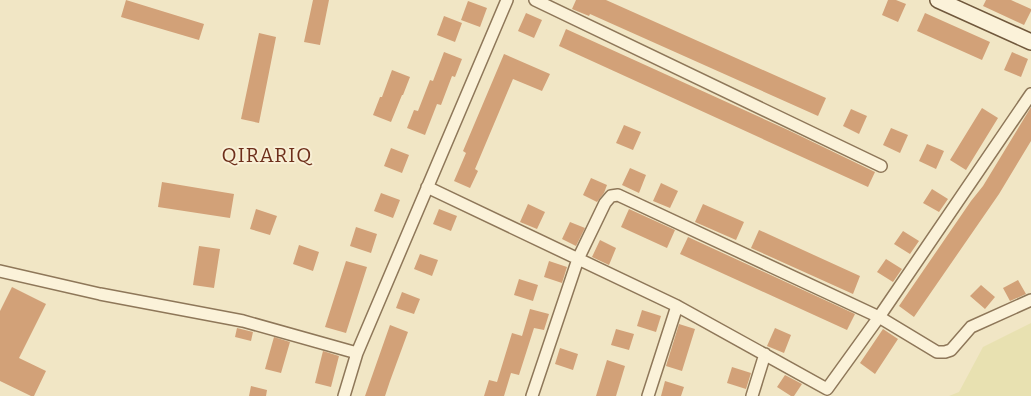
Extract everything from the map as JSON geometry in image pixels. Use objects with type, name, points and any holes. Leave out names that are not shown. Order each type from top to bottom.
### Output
[{"type":"street","points":[[344,396],[357,353],[507,0]]},
{"type":"street","points":[[536,0],[881,166]]},
{"type":"street","points":[[938,0],[1031,42]]},
{"type":"street","points":[[427,187],[677,306],[827,389],[879,317],[1031,94]]},
{"type":"street","points":[[532,396],[578,259],[605,203],[611,196],[618,195],[879,317],[938,352],[951,350],[971,327],[1031,300]]},
{"type":"street","points":[[0,271],[100,294],[243,321],[357,353]]},
{"type":"street","points":[[648,396],[677,306]]},
{"type":"street","points":[[752,396],[765,354]]},
{"type":"shaded area","points":[[1031,323],[1031,396],[949,396],[959,392],[983,347]]},
{"type":"building","points":[[126,0],[204,24],[199,40],[121,17]]},
{"type":"building","points":[[313,0],[329,0],[320,45],[304,42]]},
{"type":"building","points":[[576,0],[606,0],[826,98],[818,116],[590,14],[589,16],[572,9]]},
{"type":"building","points":[[888,0],[896,0],[906,4],[898,22],[882,15]]},
{"type":"building","points":[[986,0],[1011,0],[1031,9],[1031,11],[1024,25],[983,6]]},
{"type":"building","points":[[468,1],[487,8],[480,27],[461,20]]},
{"type":"building","points":[[526,13],[542,20],[534,38],[518,31]]},
{"type":"building","points":[[925,13],[990,42],[982,60],[917,31]]},
{"type":"building","points":[[444,16],[462,23],[455,42],[437,35]]},
{"type":"building","points":[[566,29],[788,130],[875,172],[868,187],[559,46]]},
{"type":"building","points":[[259,33],[276,37],[259,123],[241,119]]},
{"type":"building","points":[[444,52],[462,59],[455,77],[452,76],[441,105],[437,104],[425,135],[407,128],[414,110],[418,111],[430,80],[433,81]]},
{"type":"building","points":[[1012,52],[1028,59],[1021,77],[1004,70]]},
{"type":"building","points":[[504,54],[550,74],[542,91],[513,79],[475,169],[478,171],[470,188],[454,181],[466,153],[463,151]]},
{"type":"building","points":[[392,70],[410,77],[391,122],[373,115]]},
{"type":"building","points":[[1031,107],[1031,141],[999,194],[914,317],[899,306],[983,186]]},
{"type":"building","points":[[982,108],[998,118],[966,170],[950,160]]},
{"type":"building","points":[[851,109],[867,116],[859,134],[843,126]]},
{"type":"building","points":[[624,125],[641,132],[633,150],[616,143]]},
{"type":"building","points":[[891,128],[908,135],[900,153],[883,145]]},
{"type":"building","points":[[927,144],[944,151],[936,169],[919,161]]},
{"type":"building","points":[[391,148],[409,155],[402,173],[384,166]]},
{"type":"building","points":[[630,168],[646,175],[639,193],[622,185]]},
{"type":"building","points":[[591,178],[607,185],[597,202],[583,195]]},
{"type":"building","points":[[162,182],[234,194],[230,218],[158,207]]},
{"type":"building","points":[[661,183],[678,191],[670,208],[653,201]]},
{"type":"building","points":[[932,189],[948,199],[939,212],[923,203]]},
{"type":"building","points":[[381,193],[400,200],[393,218],[374,211]]},
{"type":"building","points":[[528,204],[545,212],[537,229],[520,222]]},
{"type":"building","points":[[703,204],[744,222],[736,240],[695,222]]},
{"type":"building","points":[[256,209],[277,216],[270,235],[250,229]]},
{"type":"building","points":[[439,209],[457,216],[451,231],[433,224]]},
{"type":"building","points":[[629,209],[675,230],[667,248],[621,227]]},
{"type":"building","points":[[570,222],[585,228],[576,246],[562,239]]},
{"type":"building","points":[[356,227],[377,234],[371,253],[350,246]]},
{"type":"building","points":[[759,230],[860,276],[853,294],[751,248]]},
{"type":"building","points":[[903,231],[919,241],[910,254],[894,244]]},
{"type":"building","points":[[688,237],[855,314],[847,330],[680,254]]},
{"type":"building","points":[[600,240],[616,248],[609,265],[592,257]]},
{"type":"building","points":[[299,245],[319,252],[313,271],[293,264]]},
{"type":"building","points":[[199,246],[220,249],[214,288],[193,285]]},
{"type":"building","points":[[420,254],[438,260],[432,276],[414,269]]},
{"type":"building","points":[[886,259],[902,269],[893,282],[877,272]]},
{"type":"building","points":[[346,261],[367,267],[346,333],[325,327]]},
{"type":"building","points":[[549,261],[567,267],[562,283],[544,277]]},
{"type":"building","points":[[519,279],[538,285],[533,301],[514,295]]},
{"type":"building","points":[[1018,280],[1026,294],[1010,301],[1003,288]]},
{"type":"building","points":[[981,285],[995,297],[985,309],[970,296]]},
{"type":"building","points":[[12,287],[46,304],[19,358],[46,371],[34,396],[0,381],[0,311]]},
{"type":"building","points":[[402,292],[420,299],[414,314],[396,308]]},
{"type":"building","points":[[530,309],[549,314],[544,330],[534,328],[519,375],[511,373],[504,396],[484,396],[489,380],[497,382],[512,333],[522,336]]},
{"type":"building","points":[[642,310],[661,316],[656,332],[637,326]]},
{"type":"building","points":[[679,324],[695,329],[682,371],[666,366]]},
{"type":"building","points":[[390,325],[408,332],[385,396],[365,396]]},
{"type":"building","points":[[237,328],[253,332],[251,341],[235,337]]},
{"type":"building","points":[[775,328],[791,335],[784,353],[767,346]]},
{"type":"building","points":[[616,329],[634,334],[629,350],[611,345]]},
{"type":"building","points":[[883,329],[898,339],[875,374],[860,363]]},
{"type":"building","points":[[274,337],[290,342],[281,373],[265,369]]},
{"type":"building","points":[[560,348],[578,354],[573,370],[555,364]]},
{"type":"building","points":[[323,351],[339,356],[331,387],[315,383]]},
{"type":"building","points":[[607,360],[625,366],[616,396],[596,396]]},
{"type":"building","points":[[732,367],[751,373],[746,389],[727,383]]},
{"type":"building","points":[[785,375],[802,384],[794,396],[777,387]]},
{"type":"building","points":[[665,381],[684,387],[681,396],[661,396]]},
{"type":"building","points":[[251,386],[267,390],[266,396],[249,396]]},
{"type":"district","name":"QIRARIQ","points":[[267,155]]}]
